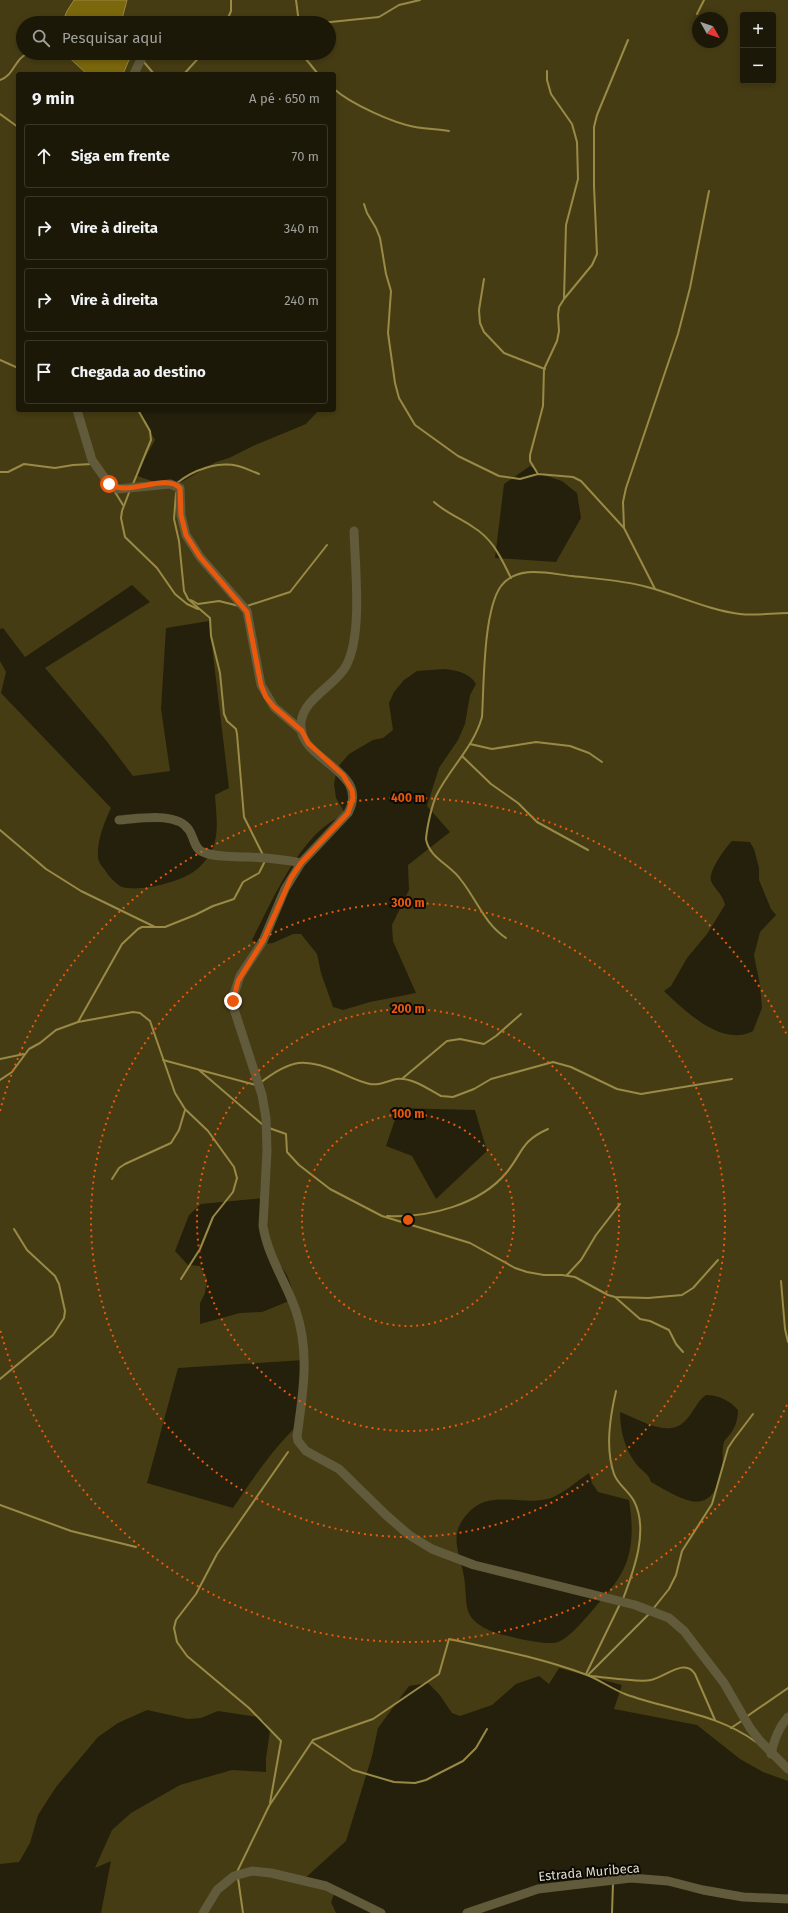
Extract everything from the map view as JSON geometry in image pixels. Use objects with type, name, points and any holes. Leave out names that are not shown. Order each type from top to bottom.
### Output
[{"type":"street","points":[[135,72],[141,60]]},
{"type":"street","points":[[78,412],[92,460],[109,484],[118,489],[170,484],[180,488],[181,515],[186,535],[200,557],[247,612],[261,685],[274,707],[302,731],[308,743],[349,783],[353,798],[348,813],[301,863],[286,889],[263,941],[240,976],[233,1001],[236,1017],[262,1095],[266,1118],[267,1151],[263,1226],[270,1254],[296,1310],[304,1339],[305,1352],[303,1390],[298,1441],[306,1450],[340,1469],[386,1515],[409,1535],[432,1549],[474,1565],[635,1605],[669,1618],[684,1631],[724,1683],[750,1728],[772,1754],[788,1769]]},
{"type":"street","points":[[302,731],[303,716],[308,707],[342,672],[349,659],[353,643],[356,605],[354,531]]},
{"type":"street","points":[[119,820],[176,819],[189,830],[197,848],[202,852],[215,855],[270,858],[301,863]]},
{"type":"street","points":[[772,1754],[774,1741],[779,1729],[788,1717]]},
{"type":"street","points":[[204,1913],[217,1890],[234,1876],[252,1871],[271,1873],[326,1886],[381,1913]]},
{"type":"street","name":"Estrada Muribeca","points":[[467,1913],[538,1888],[631,1878],[668,1881],[703,1890],[743,1896],[788,1899]]},
{"type":"shaded area","points":[[0,0],[74,0],[65,16],[16,16],[16,60],[72,60],[85,72],[16,72],[16,412],[138,412],[155,440],[135,475],[171,488],[216,462],[229,458],[253,446],[306,424],[317,412],[336,412],[336,72],[124,72],[129,60],[336,60],[336,16],[123,16],[127,0],[788,0],[788,1781],[763,1772],[740,1759],[697,1725],[614,1709],[622,1685],[559,1668],[549,1684],[539,1676],[516,1684],[492,1705],[460,1716],[452,1713],[439,1694],[428,1683],[409,1686],[378,1728],[372,1756],[346,1841],[303,1880],[335,1892],[331,1902],[336,1913],[101,1913],[111,1861],[95,1868],[112,1830],[131,1813],[180,1785],[232,1770],[266,1772],[266,1758],[270,1731],[265,1722],[258,1717],[218,1711],[201,1718],[188,1719],[147,1710],[118,1723],[98,1737],[56,1787],[38,1815],[30,1843],[19,1862],[0,1864],[0,661],[6,672],[1,693],[111,808],[100,838],[98,859],[108,875],[120,886],[138,888],[157,886],[175,881],[193,872],[199,867],[209,855],[216,838],[217,824],[215,795],[229,788],[209,621],[166,628],[161,709],[170,771],[133,776],[105,739],[45,668],[150,602],[132,585],[25,657],[3,628],[0,629]],"holes":[[[530,466],[543,475],[562,481],[577,493],[581,518],[556,562],[495,558],[504,484]],[[444,669],[453,670],[470,677],[476,684],[470,695],[465,724],[458,740],[439,768],[427,806],[450,832],[408,865],[409,890],[392,925],[393,941],[416,993],[370,1002],[343,1010],[333,1007],[321,973],[317,954],[301,934],[293,934],[273,943],[257,945],[252,940],[279,887],[303,850],[316,834],[330,822],[346,815],[336,798],[334,784],[337,768],[349,754],[373,740],[383,738],[393,730],[389,703],[394,692],[404,680],[417,671]],[[732,841],[750,842],[754,849],[759,868],[759,880],[771,909],[776,915],[760,932],[754,955],[760,985],[762,1008],[753,1031],[741,1035],[729,1035],[716,1031],[704,1024],[682,1008],[664,991],[671,986],[687,958],[707,934],[725,905],[723,898],[711,881],[712,871]],[[399,1108],[475,1110],[487,1151],[436,1199],[412,1156],[386,1146]],[[265,1198],[270,1250],[287,1275],[292,1289],[289,1301],[262,1312],[240,1313],[200,1324],[200,1303],[205,1293],[207,1279],[200,1266],[188,1265],[175,1251],[189,1215],[201,1204]],[[303,1360],[296,1427],[270,1456],[233,1508],[147,1483],[178,1368]],[[706,1395],[724,1399],[731,1404],[738,1410],[737,1419],[734,1428],[724,1442],[722,1470],[717,1486],[711,1496],[703,1501],[694,1502],[684,1499],[651,1482],[647,1475],[637,1465],[626,1447],[622,1433],[620,1412],[653,1426],[670,1428],[684,1422]],[[589,1473],[592,1483],[598,1492],[629,1500],[632,1528],[630,1547],[625,1565],[615,1584],[576,1628],[563,1640],[558,1642],[547,1643],[516,1638],[494,1632],[478,1624],[470,1616],[468,1611],[464,1576],[456,1541],[458,1528],[468,1513],[486,1501],[530,1501],[551,1498],[566,1490]]]},
{"type":"shaded area","points":[[74,0],[127,0],[123,16],[65,16]]},
{"type":"shaded area","points":[[72,60],[129,60],[124,72],[85,72]]},
{"type":"waterway","points":[[229,16],[231,11],[231,0]]},
{"type":"waterway","points":[[296,0],[298,16]]},
{"type":"waterway","points":[[336,21],[379,17],[399,5],[420,0]]},
{"type":"waterway","points":[[698,12],[704,0]]},
{"type":"waterway","points":[[538,474],[530,461],[530,455],[543,406],[544,369],[557,341],[559,331],[559,307],[592,265],[597,254],[594,186],[594,127],[597,115],[628,40]]},
{"type":"waterway","points":[[0,80],[8,75],[19,60]]},
{"type":"waterway","points":[[186,72],[197,60]]},
{"type":"waterway","points":[[307,60],[316,72]]},
{"type":"waterway","points":[[143,61],[152,72]]},
{"type":"waterway","points":[[547,71],[547,80],[551,94],[572,124],[577,142],[578,179],[566,225],[564,298]]},
{"type":"waterway","points":[[336,91],[361,107],[406,125],[449,131]]},
{"type":"waterway","points":[[0,114],[16,126]]},
{"type":"waterway","points":[[624,527],[623,502],[626,488],[678,334],[690,288],[709,191]]},
{"type":"waterway","points":[[364,204],[380,238],[386,274],[391,291],[388,333],[395,383],[399,398],[415,425],[458,456],[499,476],[520,479],[538,474],[573,477],[581,481],[624,528],[655,589]]},
{"type":"waterway","points":[[484,279],[479,310],[480,323],[484,332],[504,353],[545,369]]},
{"type":"waterway","points":[[0,360],[16,367]]},
{"type":"waterway","points":[[133,484],[151,440],[150,431],[139,412]]},
{"type":"waterway","points":[[0,472],[8,472],[24,464],[55,468],[92,464]]},
{"type":"waterway","points":[[177,483],[190,474],[206,468],[222,465],[238,466],[259,474]]},
{"type":"waterway","points":[[130,490],[121,518],[125,537],[157,568],[175,594],[187,604],[198,609]]},
{"type":"waterway","points":[[115,492],[123,505]]},
{"type":"waterway","points":[[176,493],[174,519],[179,541],[184,591],[188,599],[210,618],[211,636],[220,673],[224,714],[227,721],[236,729],[237,734],[244,817],[263,855]]},
{"type":"waterway","points":[[434,502],[486,537],[504,563],[511,578]]},
{"type":"waterway","points":[[247,606],[290,592],[327,545]]},
{"type":"waterway","points":[[506,938],[498,932],[486,918],[457,875],[431,851],[426,839],[427,828],[437,794],[474,737],[482,717],[484,669],[488,630],[495,598],[501,586],[508,579],[516,575],[544,572],[638,585],[659,590],[705,606],[728,612],[752,615],[788,613]]},
{"type":"waterway","points":[[191,600],[198,604],[219,601],[239,606]]},
{"type":"waterway","points":[[470,744],[492,749],[536,742],[570,746],[589,753],[602,762]]},
{"type":"waterway","points":[[462,756],[491,784],[518,803],[537,822],[588,850]]},
{"type":"waterway","points":[[0,830],[46,869],[81,891],[155,927]]},
{"type":"waterway","points":[[78,1022],[122,944],[138,929],[142,927],[165,927],[213,906],[234,899],[243,882],[259,873],[265,861]]},
{"type":"waterway","points":[[0,1080],[12,1072],[29,1049],[40,1043],[56,1030],[78,1022],[133,1012],[140,1013],[150,1021],[175,1093],[185,1109],[208,1131],[234,1167],[237,1178],[233,1192],[213,1217],[200,1249],[181,1279]]},
{"type":"waterway","points":[[403,1078],[447,1041],[460,1039],[484,1044],[496,1036],[521,1014]]},
{"type":"waterway","points":[[0,1059],[24,1054]]},
{"type":"waterway","points":[[163,1060],[256,1085]]},
{"type":"waterway","points":[[260,1083],[281,1069],[299,1063],[318,1064],[370,1084],[380,1084],[396,1079],[408,1080],[420,1084],[441,1096],[453,1097],[474,1089],[491,1079],[553,1062],[571,1067],[617,1089],[641,1094],[732,1079]]},
{"type":"waterway","points":[[199,1070],[263,1125]]},
{"type":"waterway","points":[[112,1179],[119,1168],[125,1164],[171,1143],[179,1130],[185,1110]]},
{"type":"waterway","points":[[269,1128],[286,1134],[287,1152],[299,1165],[330,1189],[382,1216],[470,1243],[515,1268],[527,1272],[544,1275],[575,1277],[608,1295],[615,1297],[648,1298],[682,1295],[693,1288],[718,1260]]},
{"type":"waterway","points":[[387,1216],[419,1215],[436,1212],[468,1201],[483,1193],[507,1172],[523,1148],[532,1138],[548,1129]]},
{"type":"waterway","points":[[567,1275],[581,1260],[596,1235],[620,1204]]},
{"type":"waterway","points":[[0,1379],[53,1335],[64,1318],[65,1311],[59,1284],[55,1276],[27,1250],[14,1229]]},
{"type":"waterway","points":[[781,1281],[785,1329],[788,1342]]},
{"type":"waterway","points":[[616,1298],[640,1319],[650,1321],[669,1330],[676,1344],[683,1352]]},
{"type":"waterway","points":[[616,1391],[609,1432],[611,1464],[616,1478],[634,1501],[640,1524],[638,1550],[623,1599]]},
{"type":"waterway","points":[[653,1609],[669,1589],[676,1575],[682,1551],[712,1504],[728,1448],[753,1414]]},
{"type":"waterway","points":[[270,1803],[281,1741],[249,1708],[187,1656],[177,1642],[174,1628],[176,1620],[196,1594],[217,1554],[288,1452]]},
{"type":"waterway","points":[[0,1505],[71,1531],[136,1547]]},
{"type":"waterway","points":[[586,1674],[620,1604]]},
{"type":"waterway","points":[[588,1675],[649,1614]]},
{"type":"waterway","points":[[237,1872],[269,1806],[313,1740],[373,1719],[439,1674],[449,1639],[518,1654],[570,1669],[592,1677],[625,1694],[709,1718],[741,1732],[756,1742]]},
{"type":"waterway","points":[[590,1676],[646,1681],[686,1667],[691,1669],[695,1674],[715,1720]]},
{"type":"waterway","points":[[746,1717],[788,1688]]},
{"type":"waterway","points":[[731,1728],[743,1720]]},
{"type":"waterway","points":[[312,1742],[353,1770],[394,1782],[415,1783],[426,1780],[463,1761],[476,1748],[487,1729]]},
{"type":"waterway","points":[[238,1878],[243,1913]]},
{"type":"waterway","points":[[612,1913],[613,1883]]},
{"type":"route","points":[[109,484],[118,489],[170,484],[175,484],[180,488],[182,491],[182,525],[191,546],[242,604],[247,612],[250,620],[254,654],[261,685],[266,697],[274,707],[302,731],[304,738],[313,749],[343,775],[352,790],[352,807],[348,813],[301,863],[291,878],[263,941],[240,976],[233,1001]]}]
